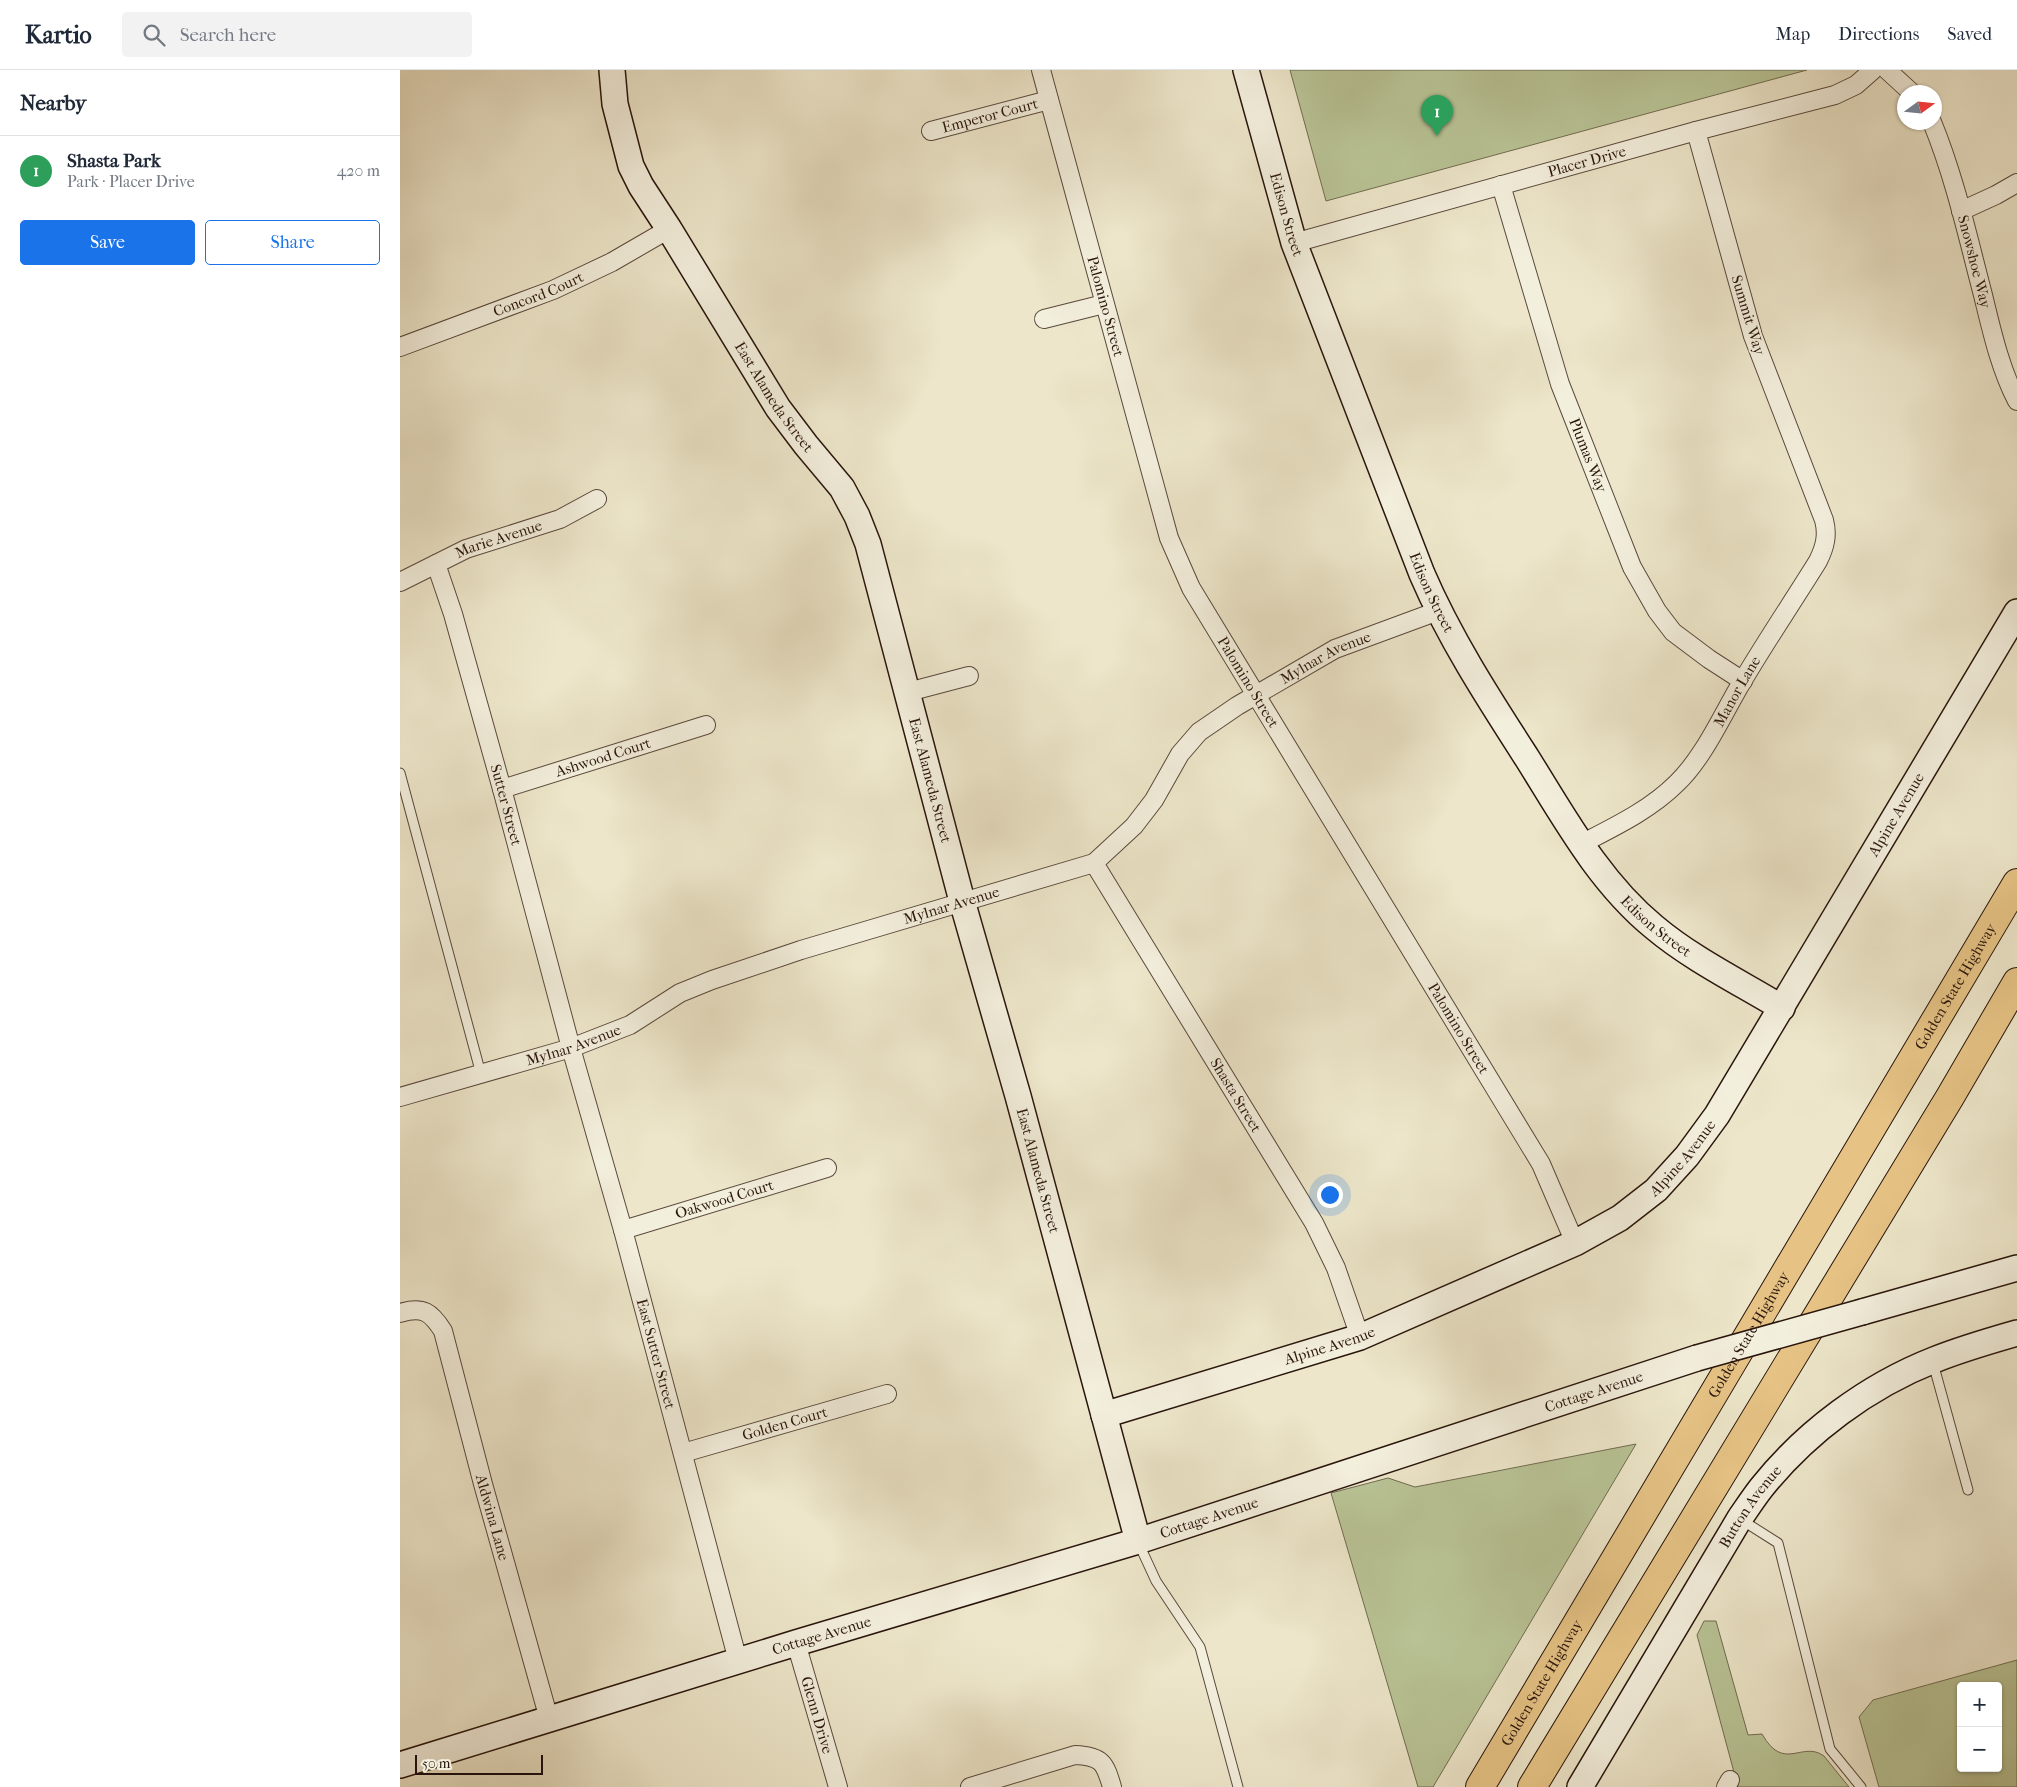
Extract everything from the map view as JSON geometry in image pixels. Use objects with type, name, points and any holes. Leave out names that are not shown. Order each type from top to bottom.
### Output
[{"type":"highway","name":"Golden State Highway","points":[[1480,1787],[2017,883]]},
{"type":"highway","points":[[1532,1787],[2017,982]]},
{"type":"street","name":"East Alameda Street","points":[[612,70],[615,104],[631,166],[641,186],[778,408],[842,488],[858,516],[868,544],[962,901],[1021,1106],[1138,1542]]},
{"type":"street","name":"Palomino Street","points":[[1041,70],[1169,538],[1191,588],[1540,1164],[1575,1243]]},
{"type":"street","name":"Edison Street","points":[[1246,70],[1294,243],[1438,611],[1484,690],[1581,844],[1615,888],[1653,927],[1688,952],[1782,1008]]},
{"type":"street","name":"Placer Drive","points":[[1294,243],[1696,131],[1835,95],[1856,86],[1873,70]]},
{"type":"street","points":[[1887,70],[1903,85]]},
{"type":"street","name":"Emperor Court","points":[[931,131],[1049,100]]},
{"type":"street","name":"Snowshoe Way","points":[[1935,130],[1962,211],[1998,354],[2008,383],[2017,401]]},
{"type":"street","name":"Summit Way","points":[[1696,131],[1753,336],[1814,495]]},
{"type":"street","points":[[1962,211],[2017,183]]},
{"type":"street","name":"Plumas Way","points":[[1501,186],[1560,384],[1632,567],[1657,611],[1673,632],[1743,681]]},
{"type":"street","name":"Concord Court","points":[[400,347],[553,290],[612,262],[669,229]]},
{"type":"street","points":[[1044,319],[1104,304]]},
{"type":"street","name":"Manor Lane","points":[[1581,844],[1629,819],[1651,805],[1677,783],[1694,762],[1818,561],[1824,548],[1827,530],[1814,495]]},
{"type":"street","name":"Marie Avenue","points":[[400,582],[466,549],[560,519],[597,499]]},
{"type":"street","name":"Sutter Street","points":[[436,564],[453,614],[502,789],[571,1048]]},
{"type":"street","name":"Mylnar Avenue","points":[[400,1097],[571,1048],[630,1025],[680,993],[712,980],[810,947],[1094,863],[1134,826],[1154,800],[1180,754],[1199,732],[1256,694],[1335,649],[1438,611]]},
{"type":"street","name":"Alpine Avenue","points":[[1104,1415],[1360,1337],[1575,1243],[1620,1218],[1656,1190],[1687,1156],[1717,1115],[2017,612]]},
{"type":"street","points":[[908,692],[969,676]]},
{"type":"street","name":"Ashwood Court","points":[[502,789],[706,725]]},
{"type":"street","name":"Shasta Street","points":[[1094,863],[1314,1222],[1336,1268],[1360,1337]]},
{"type":"street","name":"East Sutter Street","points":[[571,1048],[623,1230],[738,1661]]},
{"type":"street","name":"Oakwood Court","points":[[623,1230],[827,1168]]},
{"type":"street","name":"Cottage Avenue","points":[[400,1765],[796,1643],[1138,1542],[1697,1358],[2017,1268]]},
{"type":"street","name":"Aldwina Lane","points":[[400,1313],[419,1310],[428,1312],[434,1317],[443,1331],[483,1484],[549,1719]]},
{"type":"street","name":"Button Avenue","points":[[1580,1787],[1740,1518],[1762,1487],[1810,1436],[1851,1404],[1897,1377],[1932,1361],[2017,1333]]},
{"type":"street","name":"Golden Court","points":[[683,1453],[887,1394]]},
{"type":"street","name":"Glenn Drive","points":[[796,1643],[838,1787]]},
{"type":"street","points":[[970,1787],[1075,1756],[1097,1758],[1104,1764],[1112,1787]]},
{"type":"lane","points":[[400,773],[481,1074]]},
{"type":"lane","points":[[1932,1361],[1968,1490]]},
{"type":"lane","points":[[1740,1518],[1778,1543],[1830,1749],[1861,1787]]},
{"type":"lane","points":[[1138,1542],[1156,1581],[1200,1647],[1238,1787]]},
{"type":"green space","points":[[1290,70],[1807,70],[1326,201]]},
{"type":"green space","points":[[1636,1444],[1433,1787],[1418,1787],[1331,1493],[1388,1478],[1415,1487]]},
{"type":"green space","points":[[1704,1621],[1716,1621],[1748,1735],[1762,1734],[1778,1752],[1785,1754],[1808,1751],[1824,1756],[1849,1787],[1738,1787],[1697,1635]]},
{"type":"green space","points":[[2017,1660],[2017,1787],[1879,1787],[1859,1717],[1873,1700]]},
{"type":"place","name":"Shasta Park","points":[[1437,136]]}]
